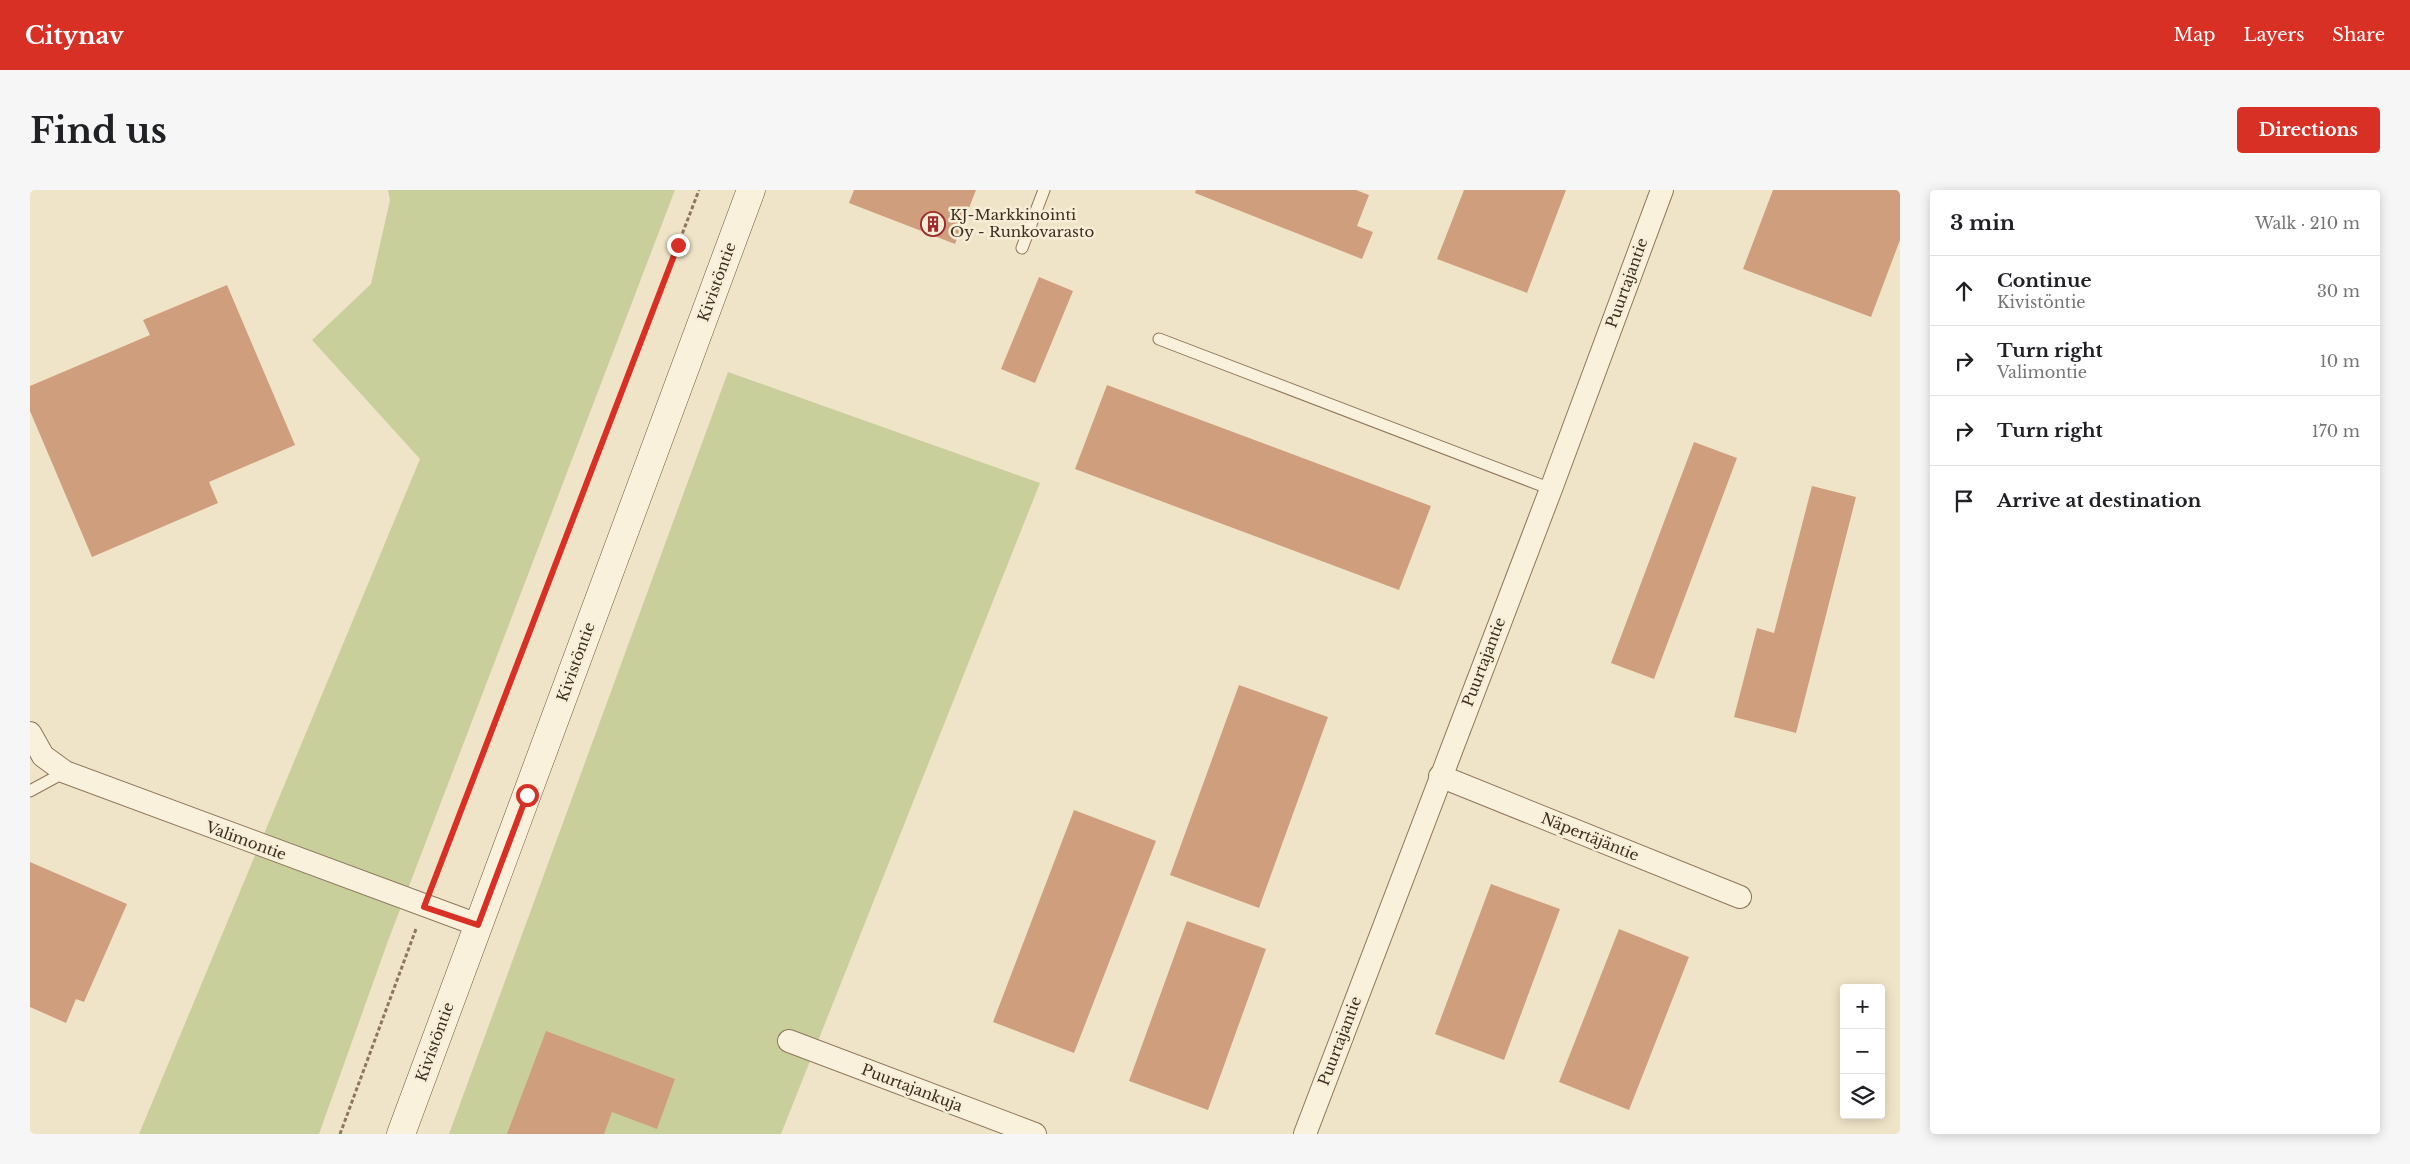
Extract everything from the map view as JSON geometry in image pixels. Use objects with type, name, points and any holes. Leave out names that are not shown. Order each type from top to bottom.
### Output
[{"type":"main road","name":"Kivistöntie","points":[[401,1134],[751,190]]},
{"type":"street","name":"Puurtajantie","points":[[1305,1134],[1440,776],[1552,489],[1662,190]]},
{"type":"street","name":"Valimontie","points":[[30,733],[43,756],[65,772],[424,907],[478,925]]},
{"type":"street","name":"Näpertäjäntie","points":[[1440,776],[1740,896]]},
{"type":"street","name":"Puurtajankuja","points":[[789,1041],[1035,1134]]},
{"type":"lane","points":[[1022,248],[1044,190]]},
{"type":"lane","points":[[1159,339],[1552,489]]},
{"type":"lane","points":[[30,792],[65,772]]},
{"type":"path","points":[[340,1134],[424,907],[699,190]]},
{"type":"green space","points":[[388,190],[675,190],[388,941],[319,1134],[139,1134],[420,459],[312,340],[371,284],[390,200]]},
{"type":"green space","points":[[728,372],[1040,483],[781,1134],[449,1134]]},
{"type":"building","name":"KJ-Markkinointi Oy - Runkovarasto","points":[[854,190],[976,190],[955,244],[849,203]]},
{"type":"building","points":[[1196,190],[1356,190],[1369,195],[1357,226],[1373,232],[1362,259],[1195,193]]},
{"type":"building","points":[[1464,190],[1566,190],[1527,293],[1437,259]]},
{"type":"building","points":[[1773,190],[1900,190],[1900,240],[1871,317],[1743,269]]},
{"type":"building","points":[[1039,277],[1073,291],[1035,383],[1001,369]]},
{"type":"building","points":[[227,285],[295,445],[209,482],[218,503],[92,557],[30,411],[30,386],[150,335],[143,320]]},
{"type":"building","points":[[1107,385],[1431,506],[1399,590],[1075,469]]},
{"type":"building","points":[[1694,442],[1737,458],[1654,679],[1611,663]]},
{"type":"building","points":[[1812,486],[1856,497],[1796,733],[1734,717],[1757,628],[1774,633]]},
{"type":"building","points":[[1239,685],[1328,717],[1259,908],[1170,875]]},
{"type":"building","points":[[1074,810],[1156,841],[1074,1053],[993,1022]]},
{"type":"building","points":[[30,862],[127,904],[84,1002],[76,999],[66,1023],[30,1007]]},
{"type":"building","points":[[1491,884],[1560,909],[1504,1060],[1435,1034]]},
{"type":"building","points":[[1187,921],[1266,949],[1208,1110],[1129,1081]]},
{"type":"building","points":[[1619,929],[1689,957],[1629,1110],[1559,1082]]},
{"type":"building","points":[[546,1031],[675,1079],[657,1129],[612,1112],[604,1134],[507,1134]]},
{"type":"place","name":"KJ-Markkinointi Oy - Runkovarasto","points":[[933,224]]},
{"type":"route","points":[[527,795],[478,925],[424,907],[678,245]]}]
